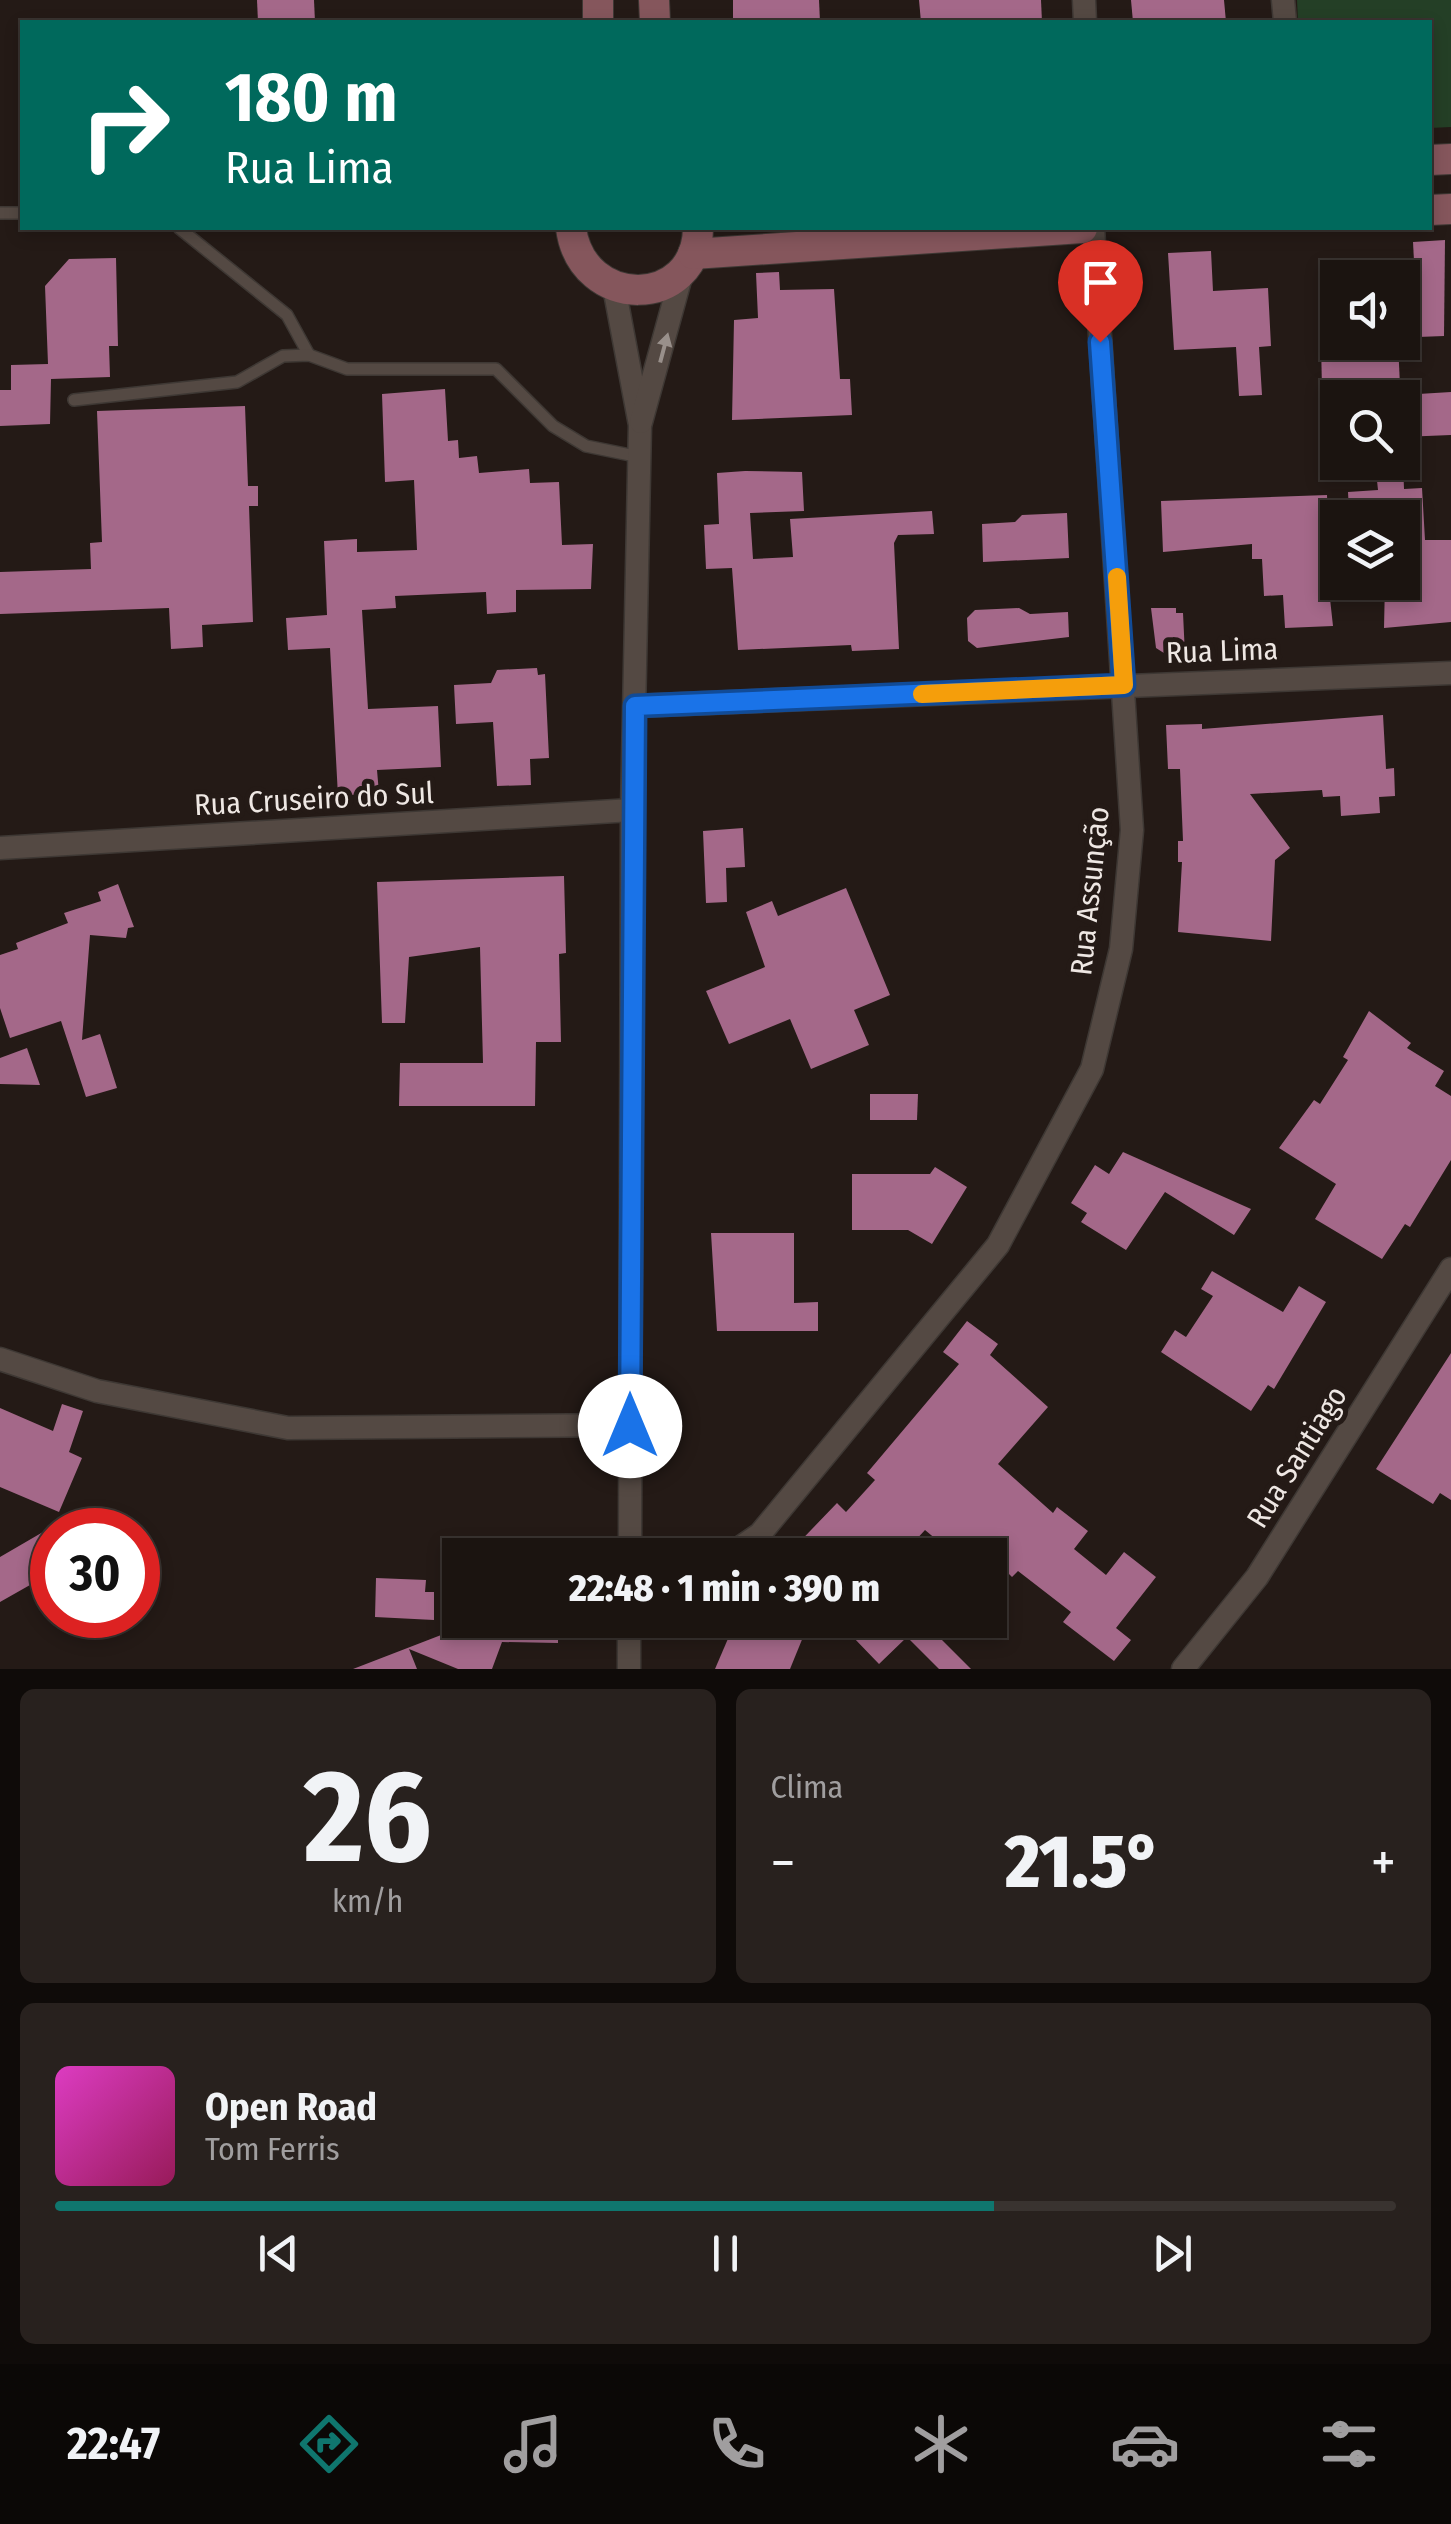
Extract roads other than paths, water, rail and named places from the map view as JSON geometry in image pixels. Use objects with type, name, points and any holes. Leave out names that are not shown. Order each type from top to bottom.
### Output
[{"type":"main road","points":[[571,230],[582,263],[614,288],[652,289],[691,250],[1046,230]]},
{"type":"street","name":"Rua Assunção","points":[[754,1538],[998,1246],[1092,1069],[1121,949],[1132,830],[1093,230]]},
{"type":"street","points":[[640,425],[691,250]]},
{"type":"street","points":[[614,288],[640,425],[632,810],[630,1538]]},
{"type":"street","name":"Rua Lima","points":[[635,706],[1451,673]]},
{"type":"street","name":"Rua Cruseiro do Sul","points":[[0,848],[632,810]]},
{"type":"street","name":"Rua Santiago","points":[[1183,1669],[1257,1577],[1451,1269]]},
{"type":"street","points":[[0,1359],[96,1391],[288,1428],[630,1426]]},
{"type":"street","points":[[628,1669],[629,1638]]},
{"type":"lane","points":[[182,230],[288,315],[309,355]]},
{"type":"lane","points":[[74,400],[237,382],[284,356],[309,355],[347,368],[496,369],[553,426],[586,446],[640,456]]}]
